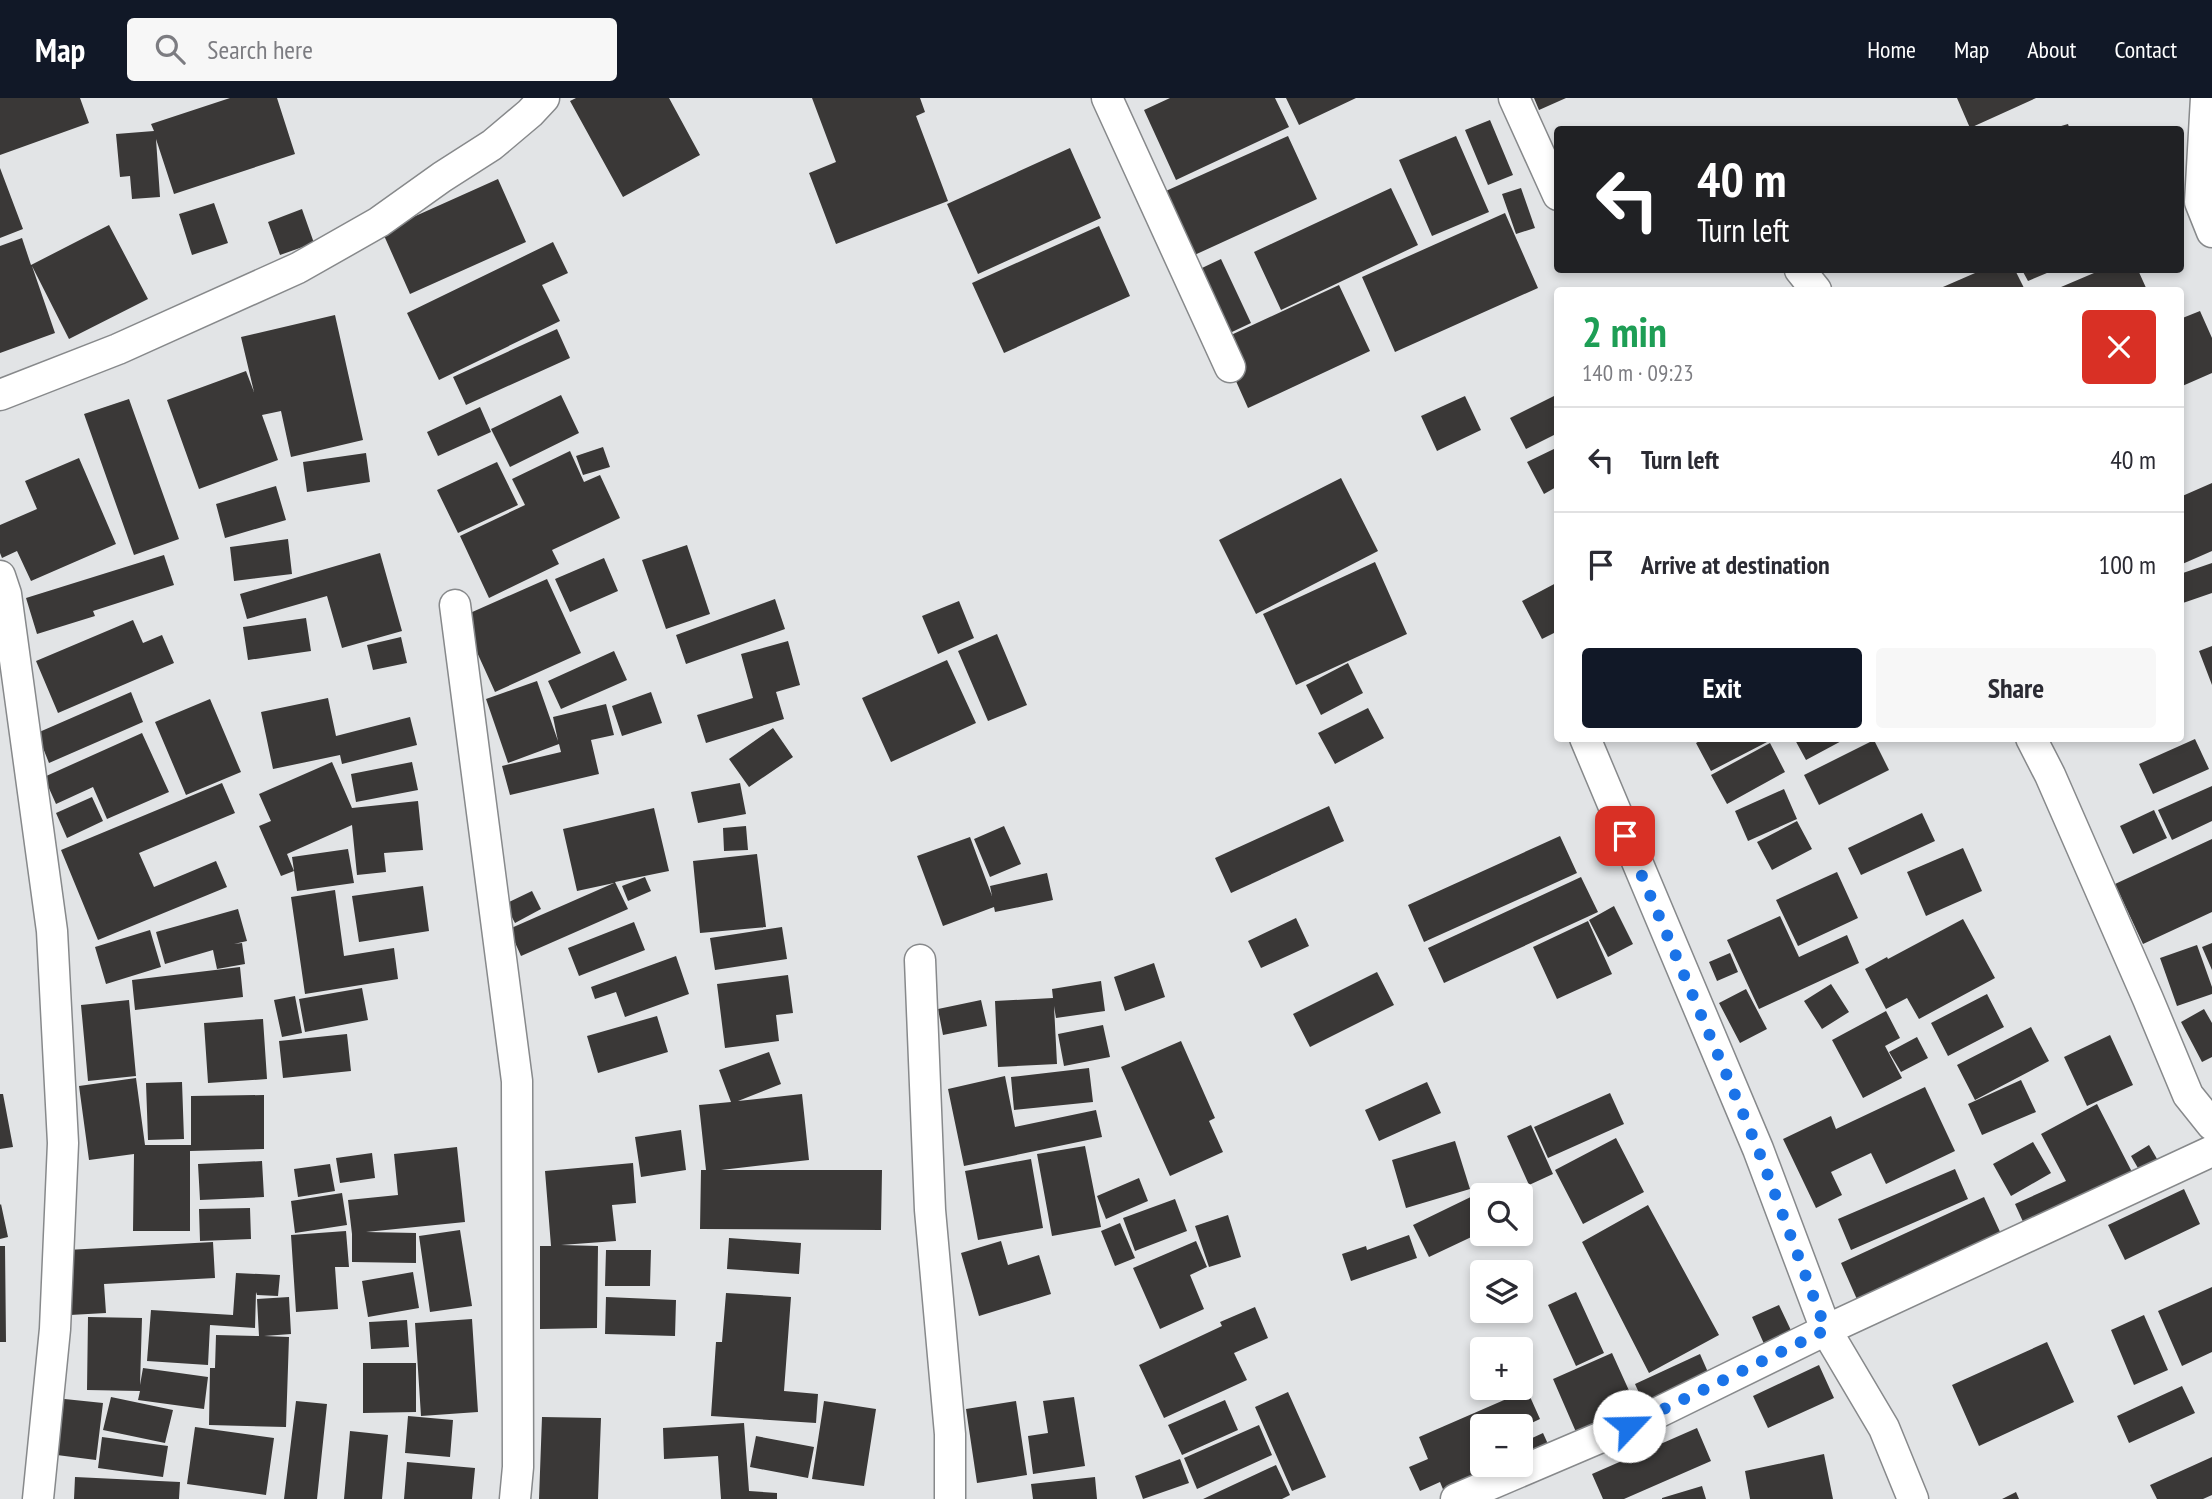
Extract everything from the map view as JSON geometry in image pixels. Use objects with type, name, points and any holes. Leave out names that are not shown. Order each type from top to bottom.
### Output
[{"type":"street","points":[[0,395],[118,349],[298,268],[379,222],[492,145],[544,98]]},
{"type":"street","points":[[1107,98],[1230,367]]},
{"type":"street","points":[[1514,98],[1554,186]]},
{"type":"street","points":[[2206,98],[2200,202],[2212,232]]},
{"type":"street","points":[[1802,273],[1814,287]]},
{"type":"street","points":[[0,576],[6,594],[52,931],[59,1055],[62,1143],[55,1329],[38,1499]]},
{"type":"street","points":[[455,605],[517,1080],[518,1467],[515,1499]]},
{"type":"street","points":[[1587,742],[1758,1149],[1826,1330],[1884,1428],[1913,1499]]},
{"type":"street","points":[[2033,742],[2050,775],[2188,1095],[2212,1125]]},
{"type":"street","points":[[920,960],[930,1210],[950,1434],[950,1499]]},
{"type":"street","points":[[1456,1499],[1653,1415],[1826,1330],[2212,1151]]},
{"type":"building","points":[[0,98],[80,98],[89,123],[0,155]]},
{"type":"building","points":[[230,98],[277,98],[295,154],[174,194],[156,139],[160,197],[132,199],[130,176],[120,177],[116,134],[154,131],[151,124]]},
{"type":"building","points":[[576,98],[669,98],[700,155],[623,197],[570,101]]},
{"type":"building","points":[[812,98],[920,98],[925,112],[916,116],[948,201],[836,244],[809,173],[836,162]]},
{"type":"building","points":[[1170,98],[1275,98],[1289,127],[1176,180],[1144,110]]},
{"type":"building","points":[[1286,98],[1356,98],[1299,125]]},
{"type":"building","points":[[1534,98],[1566,98],[1539,110]]},
{"type":"building","points":[[1957,98],[2036,98],[1974,126],[1969,126]]},
{"type":"building","points":[[1490,120],[1513,175],[1488,185],[1465,130]]},
{"type":"building","points":[[1288,136],[1317,199],[1177,263],[1148,199]]},
{"type":"building","points":[[1456,136],[1489,212],[1432,236],[1399,160]]},
{"type":"building","points":[[1070,148],[1101,218],[978,274],[947,204]]},
{"type":"building","points":[[0,168],[23,229],[0,238]]},
{"type":"building","points":[[498,179],[526,242],[410,294],[382,231]]},
{"type":"building","points":[[1391,188],[1418,245],[1281,310],[1254,252]]},
{"type":"building","points":[[1521,188],[1535,228],[1516,234],[1502,194]]},
{"type":"building","points":[[214,203],[228,243],[192,255],[179,214]]},
{"type":"building","points":[[302,209],[314,243],[280,255],[268,222]]},
{"type":"building","points":[[1505,213],[1538,288],[1395,352],[1362,277]]},
{"type":"building","points":[[109,225],[148,299],[69,339],[32,266],[55,333],[0,353],[0,246],[22,238],[31,265]]},
{"type":"building","points":[[1099,226],[1130,296],[1004,353],[972,283]]},
{"type":"building","points":[[553,242],[568,273],[542,285],[560,321],[439,380],[407,313]]},
{"type":"building","points":[[1221,259],[1251,323],[1215,340],[1185,276]]},
{"type":"building","points":[[1975,273],[2016,273],[2024,287],[1943,287]]},
{"type":"building","points":[[2024,273],[2047,273],[2028,281]]},
{"type":"building","points":[[2094,273],[2139,273],[2146,287],[2061,287]]},
{"type":"building","points":[[1339,285],[1370,351],[1248,408],[1218,341]]},
{"type":"building","points":[[2200,311],[2212,338],[2212,373],[2184,385],[2184,317]]},
{"type":"building","points":[[335,315],[363,440],[291,457],[281,411],[262,415],[278,460],[199,489],[167,400],[246,371],[254,392],[241,337]]},
{"type":"building","points":[[557,329],[570,358],[466,405],[453,377]]},
{"type":"building","points":[[561,395],[579,433],[510,467],[491,429]]},
{"type":"building","points":[[1465,396],[1481,430],[1437,451],[1421,416]]},
{"type":"building","points":[[1554,396],[1554,435],[1526,449],[1510,418]]},
{"type":"building","points":[[129,399],[179,539],[134,555],[84,414]]},
{"type":"building","points":[[480,407],[491,432],[438,456],[427,432]]},
{"type":"building","points":[[603,447],[610,467],[583,475],[576,456]]},
{"type":"building","points":[[1554,449],[1554,488],[1544,494],[1527,462]]},
{"type":"building","points":[[570,451],[584,482],[600,475],[620,518],[552,550],[559,564],[489,598],[460,536],[525,505],[512,479]]},
{"type":"building","points":[[366,453],[370,482],[307,492],[303,462]]},
{"type":"building","points":[[79,458],[116,544],[31,581],[17,551],[2,558],[0,525],[37,509],[25,481]]},
{"type":"building","points":[[497,462],[518,505],[458,533],[437,490]]},
{"type":"building","points":[[1341,478],[1378,551],[1256,614],[1219,540]]},
{"type":"building","points":[[2212,483],[2212,551],[2184,563],[2184,495]]},
{"type":"building","points":[[276,486],[286,520],[225,538],[216,504]]},
{"type":"building","points":[[288,539],[292,574],[234,581],[230,547]]},
{"type":"building","points":[[687,545],[710,614],[666,629],[642,560]]},
{"type":"building","points":[[380,553],[402,631],[342,648],[327,596],[247,619],[240,594]]},
{"type":"building","points":[[164,555],[174,585],[93,611],[95,616],[37,634],[26,598]]},
{"type":"building","points":[[604,558],[618,591],[570,612],[555,579]]},
{"type":"building","points":[[1375,562],[1407,634],[1296,685],[1263,614]]},
{"type":"building","points":[[2212,563],[2212,593],[2184,603],[2184,573]]},
{"type":"building","points":[[547,579],[581,653],[495,692],[461,617]]},
{"type":"building","points":[[1554,584],[1554,633],[1542,639],[1522,601]]},
{"type":"building","points":[[775,599],[785,629],[686,664],[676,635]]},
{"type":"building","points":[[959,601],[974,638],[938,654],[922,616]]},
{"type":"building","points":[[306,618],[311,651],[248,660],[243,627]]},
{"type":"building","points":[[133,620],[143,643],[162,635],[174,663],[58,713],[36,661]]},
{"type":"building","points":[[997,634],[1027,705],[988,721],[958,651]]},
{"type":"building","points":[[401,637],[407,663],[373,670],[367,645]]},
{"type":"building","points":[[788,641],[800,685],[776,692],[784,719],[706,743],[697,715],[753,698],[741,654]]},
{"type":"building","points":[[2212,646],[2212,685],[2199,651]]},
{"type":"building","points":[[614,651],[627,680],[561,709],[548,681]]},
{"type":"building","points":[[947,660],[976,723],[891,762],[862,698]]},
{"type":"building","points":[[1348,663],[1363,693],[1321,715],[1306,685]]},
{"type":"building","points":[[537,681],[558,741],[553,717],[606,704],[614,735],[591,740],[599,774],[510,795],[502,766],[561,752],[559,744],[508,763],[486,699]]},
{"type":"building","points":[[131,692],[143,722],[49,763],[37,733]]},
{"type":"building","points":[[651,692],[662,723],[622,736],[612,706]]},
{"type":"building","points":[[328,698],[336,736],[410,717],[417,745],[342,764],[340,755],[273,769],[261,712]]},
{"type":"building","points":[[210,699],[241,772],[186,795],[155,722]]},
{"type":"building","points":[[1368,708],[1384,738],[1335,764],[1318,733]]},
{"type":"building","points":[[773,728],[793,757],[749,787],[729,759]]},
{"type":"building","points":[[142,733],[169,792],[107,819],[93,787],[56,804],[44,777]]},
{"type":"building","points":[[2195,739],[2209,769],[2153,794],[2139,764]]},
{"type":"building","points":[[1698,742],[1767,742],[1711,771]]},
{"type":"building","points":[[1796,742],[1840,742],[1806,760]]},
{"type":"building","points":[[1870,742],[1875,742],[1889,770],[1819,805],[1804,775]]},
{"type":"building","points":[[1770,743],[1785,772],[1727,804],[1711,775]]},
{"type":"building","points":[[332,762],[352,808],[418,801],[423,850],[384,853],[386,872],[357,875],[352,825],[287,854],[294,871],[281,876],[259,826],[271,821],[259,794]]},
{"type":"building","points":[[412,762],[418,790],[356,802],[351,774]]},
{"type":"building","points":[[222,783],[235,813],[139,853],[154,887],[216,861],[227,887],[98,940],[61,850]]},
{"type":"building","points":[[740,783],[746,814],[698,823],[691,792]]},
{"type":"building","points":[[2212,786],[2212,821],[2172,840],[2158,810]]},
{"type":"building","points":[[1784,789],[1797,819],[1748,841],[1735,811]]},
{"type":"building","points":[[92,797],[103,821],[67,838],[56,813]]},
{"type":"building","points":[[1329,806],[1344,841],[1231,893],[1215,858]]},
{"type":"building","points":[[654,808],[669,871],[615,882],[628,909],[521,956],[509,929],[614,883],[577,891],[563,829]]},
{"type":"building","points":[[2154,810],[2167,838],[2133,854],[2120,826]]},
{"type":"building","points":[[1922,813],[1935,841],[1861,875],[1848,848]]},
{"type":"building","points":[[1797,821],[1812,849],[1772,870],[1757,842]]},
{"type":"building","points":[[746,826],[748,850],[724,851],[723,828]]},
{"type":"building","points":[[1004,826],[1021,864],[990,877],[974,839]]},
{"type":"building","points":[[1560,836],[1577,873],[1424,942],[1408,905]]},
{"type":"building","points":[[970,837],[992,896],[990,886],[1047,873],[1053,900],[995,912],[994,907],[943,926],[917,856]]},
{"type":"building","points":[[2212,839],[2212,912],[2143,944],[2115,884]]},
{"type":"building","points":[[1963,848],[1982,891],[1926,916],[1907,872]]},
{"type":"building","points":[[348,849],[354,883],[297,891],[292,857]]},
{"type":"building","points":[[757,854],[766,927],[700,933],[693,861]]},
{"type":"building","points":[[1837,872],[1858,918],[1798,946],[1776,900]]},
{"type":"building","points":[[645,877],[651,891],[628,901],[622,886]]},
{"type":"building","points":[[1581,877],[1598,912],[1444,983],[1428,948]]},
{"type":"building","points":[[423,886],[429,931],[359,942],[352,896]]},
{"type":"building","points":[[335,890],[344,956],[394,948],[398,979],[305,994],[291,897]]},
{"type":"building","points":[[532,891],[541,909],[515,923],[505,904]]},
{"type":"building","points":[[1614,906],[1633,944],[1608,957],[1589,920]]},
{"type":"building","points":[[238,909],[247,941],[234,944],[242,943],[245,964],[217,969],[213,950],[165,964],[156,932]]},
{"type":"building","points":[[1780,916],[1799,957],[1847,935],[1859,963],[1759,1009],[1727,940]]},
{"type":"building","points":[[1296,918],[1309,946],[1261,968],[1248,941]]},
{"type":"building","points":[[1963,919],[1995,978],[1919,1019],[1907,998],[1886,1009],[1865,969]]},
{"type":"building","points":[[1588,921],[1612,974],[1557,999],[1533,947]]},
{"type":"building","points":[[634,922],[645,950],[579,976],[568,948]]},
{"type":"building","points":[[782,927],[787,959],[715,970],[710,938]]},
{"type":"building","points":[[150,930],[161,967],[106,984],[95,947]]},
{"type":"building","points":[[2212,943],[2212,970],[2202,947]]},
{"type":"building","points":[[2197,945],[2212,994],[2177,1006],[2160,958]]},
{"type":"building","points":[[1730,953],[1738,972],[1717,981],[1709,962]]},
{"type":"building","points":[[676,956],[689,994],[625,1017],[616,992],[595,999],[591,987]]},
{"type":"building","points":[[1154,963],[1165,997],[1125,1011],[1114,977]]},
{"type":"building","points":[[240,967],[243,997],[135,1010],[132,980]]},
{"type":"building","points":[[1377,972],[1394,1005],[1310,1047],[1293,1014]]},
{"type":"building","points":[[788,975],[793,1013],[776,1015],[779,1041],[725,1048],[717,984]]},
{"type":"building","points":[[1101,981],[1105,1011],[1056,1018],[1054,1006],[1057,1064],[998,1067],[995,1001],[1053,998],[1052,989]]},
{"type":"building","points":[[1831,984],[1849,1012],[1822,1029],[1804,1001]]},
{"type":"building","points":[[362,988],[368,1020],[305,1032],[299,999]]},
{"type":"building","points":[[1746,989],[1767,1029],[1740,1043],[1719,1003]]},
{"type":"building","points":[[1987,994],[2004,1027],[1948,1056],[1931,1023]]},
{"type":"building","points":[[295,996],[302,1033],[282,1037],[274,1000]]},
{"type":"building","points":[[129,1000],[136,1076],[88,1081],[81,1005]]},
{"type":"building","points":[[981,1000],[987,1026],[943,1035],[938,1009]]},
{"type":"building","points":[[2204,1009],[2212,1023],[2212,1057],[2202,1062],[2181,1022]]},
{"type":"building","points":[[1886,1011],[1900,1038],[1885,1046],[1902,1078],[1863,1098],[1832,1040]]},
{"type":"building","points":[[657,1016],[668,1052],[598,1073],[587,1036]]},
{"type":"building","points":[[263,1019],[267,1079],[208,1083],[204,1023]]},
{"type":"building","points":[[1103,1025],[1110,1057],[1064,1066],[1058,1034]]},
{"type":"building","points":[[2031,1027],[2049,1061],[1975,1100],[1957,1065]]},
{"type":"building","points":[[347,1034],[351,1071],[283,1078],[279,1041]]},
{"type":"building","points":[[2110,1035],[2133,1085],[2087,1106],[2064,1057]]},
{"type":"building","points":[[1917,1037],[1928,1058],[1901,1072],[1889,1052]]},
{"type":"building","points":[[1181,1041],[1215,1118],[1209,1121],[1223,1152],[1170,1176],[1121,1067]]},
{"type":"building","points":[[769,1052],[781,1084],[738,1101],[802,1094],[809,1160],[721,1170],[882,1170],[881,1230],[700,1229],[701,1170],[706,1170],[699,1105],[731,1102],[719,1070]]},
{"type":"building","points":[[1089,1068],[1093,1102],[1014,1110],[1011,1077]]},
{"type":"building","points":[[1005,1076],[1015,1127],[1096,1110],[1102,1137],[964,1166],[948,1089]]},
{"type":"building","points":[[136,1078],[145,1145],[191,1145],[191,1096],[264,1095],[264,1149],[190,1151],[190,1231],[133,1231],[134,1154],[89,1160],[79,1086]]},
{"type":"building","points":[[2021,1080],[2036,1112],[1982,1135],[1968,1104]]},
{"type":"building","points":[[182,1082],[184,1139],[148,1140],[146,1083]]},
{"type":"building","points":[[1427,1082],[1441,1113],[1379,1141],[1365,1110]]},
{"type":"building","points":[[1925,1087],[1955,1151],[1886,1184],[1871,1153],[1831,1172],[1842,1195],[1816,1208],[1783,1139],[1831,1116],[1836,1129]]},
{"type":"building","points":[[1610,1093],[1624,1124],[1548,1158],[1534,1127]]},
{"type":"building","points":[[0,1094],[3,1094],[13,1147],[0,1149]]},
{"type":"building","points":[[2097,1104],[2132,1172],[2029,1235],[2015,1204],[2066,1181],[2041,1134]]},
{"type":"building","points":[[1531,1125],[1553,1174],[1528,1183],[1507,1136]]},
{"type":"building","points":[[681,1130],[686,1170],[641,1177],[635,1137]]},
{"type":"building","points":[[1616,1138],[1644,1192],[1583,1224],[1555,1170]]},
{"type":"building","points":[[1455,1141],[1470,1189],[1406,1208],[1392,1160]]},
{"type":"building","points":[[2033,1142],[2051,1173],[2011,1196],[1993,1164]]},
{"type":"building","points":[[2149,1145],[2164,1171],[2146,1182],[2131,1156]]},
{"type":"building","points":[[1085,1146],[1101,1227],[1052,1236],[1037,1154]]},
{"type":"building","points":[[457,1147],[465,1222],[366,1232],[416,1233],[416,1263],[352,1262],[348,1200],[398,1195],[394,1154]]},
{"type":"building","points":[[372,1153],[375,1178],[340,1183],[336,1158]]},
{"type":"building","points":[[1031,1159],[1043,1228],[978,1240],[965,1171]]},
{"type":"building","points":[[262,1161],[264,1197],[200,1200],[198,1164]]},
{"type":"building","points":[[633,1163],[636,1203],[612,1205],[616,1241],[561,1245],[598,1246],[597,1328],[540,1329],[540,1246],[551,1246],[545,1171]]},
{"type":"building","points":[[330,1164],[335,1191],[298,1197],[294,1169]]},
{"type":"building","points":[[1955,1169],[1968,1199],[1851,1250],[1838,1219]]},
{"type":"building","points":[[1139,1178],[1148,1201],[1106,1219],[1097,1196]]},
{"type":"building","points":[[2184,1189],[2200,1224],[2125,1260],[2108,1225]]},
{"type":"building","points":[[342,1193],[347,1225],[295,1233],[291,1201]]},
{"type":"building","points":[[1470,1197],[1470,1238],[1429,1257],[1413,1225]]},
{"type":"building","points":[[1984,1197],[2007,1247],[1863,1313],[1841,1263]]},
{"type":"building","points":[[1175,1199],[1187,1231],[1135,1251],[1123,1218]]},
{"type":"building","points":[[0,1205],[8,1237],[0,1239]]},
{"type":"building","points":[[1648,1205],[1719,1335],[1649,1373],[1582,1242]]},
{"type":"building","points":[[250,1208],[251,1239],[200,1241],[199,1209]]},
{"type":"building","points":[[1228,1215],[1241,1257],[1209,1267],[1195,1226]]},
{"type":"building","points":[[1120,1223],[1135,1258],[1115,1266],[1101,1231]]},
{"type":"building","points":[[460,1230],[472,1306],[430,1312],[419,1236]]},
{"type":"building","points":[[346,1231],[349,1267],[335,1267],[338,1309],[296,1312],[291,1235]]},
{"type":"building","points":[[1409,1235],[1417,1258],[1351,1281],[1342,1254],[1366,1246],[1367,1250]]},
{"type":"building","points":[[729,1238],[801,1243],[799,1274],[727,1269]]},
{"type":"building","points":[[1001,1241],[1008,1265],[1039,1255],[1051,1294],[979,1316],[961,1253]]},
{"type":"building","points":[[1196,1241],[1207,1267],[1190,1275],[1204,1309],[1160,1329],[1133,1268]]},
{"type":"building","points":[[213,1242],[215,1278],[104,1284],[106,1313],[70,1315],[67,1250]]},
{"type":"building","points":[[0,1246],[5,1246],[6,1342],[0,1342]]},
{"type":"building","points":[[606,1250],[651,1250],[650,1286],[605,1286]]},
{"type":"building","points":[[413,1272],[419,1308],[368,1317],[362,1281]]},
{"type":"building","points":[[236,1273],[280,1275],[278,1296],[257,1295],[256,1292],[255,1328],[210,1325],[208,1365],[147,1361],[151,1310],[233,1315]]},
{"type":"building","points":[[2212,1287],[2212,1352],[2182,1366],[2158,1311]]},
{"type":"building","points":[[1576,1292],[1604,1353],[1576,1366],[1548,1305]]},
{"type":"building","points":[[726,1293],[791,1297],[784,1391],[818,1394],[816,1423],[711,1416],[716,1342],[722,1342]]},
{"type":"building","points":[[289,1297],[291,1334],[264,1336],[289,1337],[286,1427],[209,1425],[210,1368],[215,1368],[216,1335],[259,1336],[257,1299]]},
{"type":"building","points":[[606,1297],[676,1300],[675,1336],[605,1334]]},
{"type":"building","points":[[1779,1305],[1797,1343],[1769,1355],[1752,1317]]},
{"type":"building","points":[[1255,1307],[1268,1338],[1234,1353],[1247,1380],[1164,1418],[1139,1365],[1222,1326],[1220,1322]]},
{"type":"building","points":[[2144,1315],[2168,1370],[2134,1385],[2111,1330]]},
{"type":"building","points":[[88,1317],[142,1318],[140,1385],[143,1368],[208,1377],[204,1409],[138,1400],[140,1391],[87,1390]]},
{"type":"building","points":[[472,1319],[478,1412],[421,1416],[415,1323]]},
{"type":"building","points":[[407,1320],[409,1347],[371,1349],[369,1322]]},
{"type":"building","points":[[2047,1342],[2074,1402],[1979,1446],[1952,1385]]},
{"type":"building","points":[[1612,1353],[1636,1406],[1576,1432],[1553,1379]]},
{"type":"building","points":[[1700,1354],[1714,1386],[1649,1415],[1635,1384]]},
{"type":"building","points":[[363,1363],[416,1363],[416,1412],[363,1413]]},
{"type":"building","points":[[1819,1365],[1834,1398],[1768,1428],[1753,1396]]},
{"type":"building","points":[[2182,1386],[2195,1413],[2129,1443],[2117,1416]]},
{"type":"building","points":[[1288,1392],[1326,1477],[1292,1491],[1255,1407]]},
{"type":"building","points":[[111,1397],[173,1410],[165,1443],[103,1430]]},
{"type":"building","points":[[1074,1397],[1085,1466],[1033,1474],[1028,1436],[1048,1433],[1043,1401]]},
{"type":"building","points":[[55,1398],[103,1403],[96,1460],[49,1454]]},
{"type":"building","points":[[1225,1400],[1238,1430],[1182,1455],[1168,1425]]},
{"type":"building","points":[[1504,1400],[1531,1400],[1540,1419],[1533,1422],[1533,1414],[1472,1414]]},
{"type":"building","points":[[296,1401],[327,1404],[317,1499],[284,1499]]},
{"type":"building","points":[[824,1401],[876,1409],[864,1486],[812,1479]]},
{"type":"building","points":[[1016,1401],[1027,1475],[977,1483],[966,1409]]},
{"type":"building","points":[[1470,1415],[1470,1477],[1499,1477],[1447,1499],[1440,1482],[1420,1491],[1409,1467],[1428,1459],[1419,1437]]},
{"type":"building","points":[[408,1416],[453,1420],[450,1457],[405,1453]]},
{"type":"building","points":[[542,1417],[601,1418],[598,1499],[539,1499]]},
{"type":"building","points":[[744,1423],[749,1491],[777,1493],[777,1499],[721,1499],[718,1456],[664,1459],[663,1428]]},
{"type":"building","points":[[1259,1425],[1272,1455],[1197,1489],[1184,1458]]},
{"type":"building","points":[[195,1427],[274,1438],[266,1495],[187,1484]]},
{"type":"building","points":[[1697,1428],[1711,1461],[1624,1499],[1603,1499],[1592,1474]]},
{"type":"building","points":[[350,1431],[388,1435],[382,1499],[344,1499]]},
{"type":"building","points":[[1543,1433],[1557,1464],[1533,1465],[1533,1438]]},
{"type":"building","points":[[756,1436],[814,1447],[808,1478],[750,1467]]},
{"type":"building","points":[[102,1437],[168,1446],[163,1477],[98,1468]]},
{"type":"building","points":[[1824,1454],[1833,1499],[1750,1499],[1745,1471]]},
{"type":"building","points":[[2212,1457],[2212,1495],[2203,1499],[2157,1499],[2150,1485]]},
{"type":"building","points":[[1180,1459],[1189,1483],[1143,1499],[1135,1476]]},
{"type":"building","points":[[407,1462],[475,1468],[472,1499],[404,1499]]},
{"type":"building","points":[[1276,1465],[1290,1495],[1282,1499],[1203,1499]]},
{"type":"building","points":[[75,1477],[180,1482],[179,1499],[74,1499]]},
{"type":"building","points":[[1095,1477],[1097,1499],[1033,1499],[1031,1484]]},
{"type":"building","points":[[1702,1486],[1706,1499],[1662,1499],[1662,1498]]},
{"type":"building","points":[[2016,1492],[2019,1499],[2002,1499]]},
{"type":"route","points":[[1625,836],[1758,1149],[1826,1330],[1629,1426]]}]
